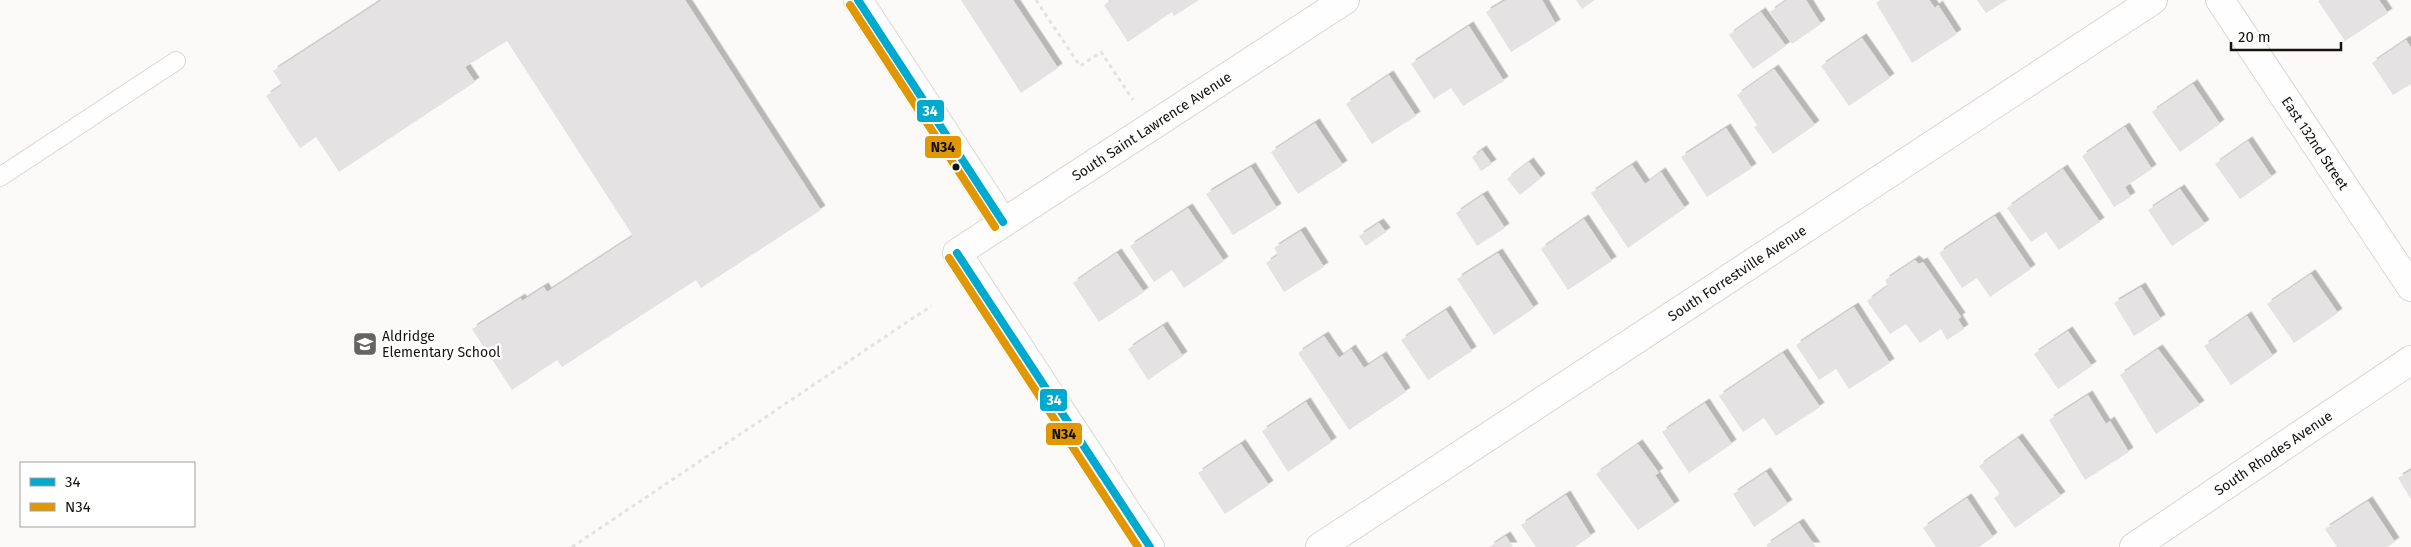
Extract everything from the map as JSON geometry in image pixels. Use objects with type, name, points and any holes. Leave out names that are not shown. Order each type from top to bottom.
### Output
[{"type":"street","points":[[858,0],[1003,222]]},
{"type":"street","name":"South Saint Lawrence Avenue","points":[[1150,547],[957,252],[1345,0]]},
{"type":"street","name":"South Forrestville Avenue","points":[[1320,547],[2153,0]]},
{"type":"street","name":"East 132nd Street","points":[[2220,0],[2411,287]]},
{"type":"street","name":"South Rhodes Avenue","points":[[2134,547],[2411,360]]},
{"type":"lane","points":[[0,177],[176,61]]},
{"type":"path","points":[[1036,0],[1080,66],[1101,52],[1135,102]]},
{"type":"path","points":[[1039,4],[1041,0]]},
{"type":"path","points":[[572,547],[931,306]]},
{"type":"building","points":[[382,0],[685,0],[821,210],[701,288],[696,280],[562,367],[557,360],[512,390],[472,329],[521,298],[522,301],[544,287],[547,292],[633,236],[507,41],[465,67],[475,82],[339,172],[316,137],[300,148],[266,96],[282,85],[273,71]]},
{"type":"building","points":[[961,0],[1013,0],[1058,68],[1021,93]]},
{"type":"building","points":[[1111,0],[1199,0],[1174,16],[1172,12],[1128,42],[1104,5]]},
{"type":"building","points":[[1506,0],[1542,0],[1556,24],[1511,52],[1486,12]]},
{"type":"building","points":[[1576,0],[1595,0],[1582,9]]},
{"type":"building","points":[[1787,0],[1806,0],[1821,24],[1792,44],[1770,12]]},
{"type":"building","points":[[1880,0],[1929,0],[1935,8],[1938,5],[1957,34],[1912,63],[1876,3]]},
{"type":"building","points":[[1977,0],[2007,0],[1986,13]]},
{"type":"building","points":[[2379,0],[2388,13],[2345,41],[2318,1]]},
{"type":"building","points":[[1761,12],[1786,46],[1753,69],[1729,35]]},
{"type":"building","points":[[1469,26],[1504,81],[1463,106],[1451,88],[1434,99],[1411,64]]},
{"type":"building","points":[[1862,38],[1890,78],[1849,106],[1821,66]]},
{"type":"building","points":[[2406,40],[2411,48],[2411,84],[2393,95],[2372,63]]},
{"type":"building","points":[[1774,69],[1815,125],[1773,154],[1754,127],[1757,125],[1737,95]]},
{"type":"building","points":[[1389,75],[1416,116],[1372,144],[1346,104]]},
{"type":"building","points":[[2193,84],[2220,124],[2180,152],[2152,112]]},
{"type":"building","points":[[1315,123],[1343,165],[1298,194],[1271,152]]},
{"type":"building","points":[[2125,127],[2152,169],[2125,187],[2131,197],[2114,207],[2082,156]]},
{"type":"building","points":[[1726,128],[1752,168],[1707,197],[1681,157]]},
{"type":"building","points":[[2248,141],[2272,177],[2240,199],[2215,164]]},
{"type":"building","points":[[1482,150],[1492,164],[1481,171],[1472,157]]},
{"type":"building","points":[[1529,162],[1541,178],[1520,195],[1507,179]]},
{"type":"building","points":[[1632,165],[1645,184],[1661,172],[1685,208],[1628,248],[1591,193]]},
{"type":"building","points":[[1251,167],[1277,208],[1233,235],[1206,194]]},
{"type":"building","points":[[2063,169],[2100,222],[2059,250],[2046,232],[2031,242],[2007,208]]},
{"type":"building","points":[[2180,189],[2205,224],[2172,246],[2148,210]]},
{"type":"building","points":[[1483,195],[1505,228],[1477,246],[1456,213]]},
{"type":"building","points":[[1188,208],[1224,261],[1184,288],[1172,270],[1154,282],[1130,246]]},
{"type":"building","points":[[1995,216],[2031,269],[1990,297],[1977,278],[1962,288],[1939,253]]},
{"type":"building","points":[[1584,219],[1612,261],[1568,290],[1541,249]]},
{"type":"building","points":[[1379,223],[1386,232],[1366,246],[1359,236]]},
{"type":"building","points":[[1301,231],[1324,267],[1284,292],[1266,263],[1278,255],[1274,248]]},
{"type":"building","points":[[1117,253],[1144,292],[1099,322],[1073,283]]},
{"type":"building","points":[[1498,253],[1534,308],[1494,335],[1457,279]]},
{"type":"building","points":[[1915,260],[1919,264],[1923,262],[1961,317],[1958,319],[1964,329],[1947,340],[1941,329],[1920,343],[1906,324],[1890,334],[1867,301],[1888,286],[1885,280]]},
{"type":"building","points":[[2311,274],[2338,313],[2294,343],[2267,304]]},
{"type":"building","points":[[2141,287],[2161,319],[2134,336],[2114,303]]},
{"type":"building","points":[[1854,307],[1890,363],[1849,389],[1836,369],[1819,380],[1796,345]]},
{"type":"building","points":[[1446,310],[1472,351],[1428,380],[1401,340]]},
{"type":"building","points":[[2247,316],[2273,356],[2231,385],[2204,346]]},
{"type":"building","points":[[1163,326],[1183,356],[1148,380],[1128,349]]},
{"type":"building","points":[[2068,331],[2092,366],[2058,389],[2034,354]]},
{"type":"building","points":[[1324,336],[1339,358],[1351,349],[1364,368],[1382,356],[1406,392],[1349,430],[1298,353]]},
{"type":"building","points":[[2158,349],[2200,405],[2156,434],[2120,375]]},
{"type":"building","points":[[1783,353],[1820,407],[1776,436],[1764,418],[1743,432],[1719,396]]},
{"type":"building","points":[[2088,395],[2106,424],[2110,421],[2129,452],[2085,480],[2049,420]]},
{"type":"building","points":[[1306,402],[1332,442],[1288,472],[1262,431]]},
{"type":"building","points":[[1705,403],[1732,444],[1689,473],[1662,432]]},
{"type":"building","points":[[2018,438],[2061,496],[2015,528],[1994,498],[2000,494],[1979,466]]},
{"type":"building","points":[[1241,444],[1269,485],[1225,514],[1198,473]]},
{"type":"building","points":[[1638,444],[1659,473],[1655,475],[1675,505],[1638,530],[1596,474]]},
{"type":"building","points":[[2411,470],[2411,499],[2398,478]]},
{"type":"building","points":[[1766,472],[1788,504],[1754,527],[1733,494]]},
{"type":"building","points":[[1566,495],[1591,536],[1575,547],[1536,547],[1521,525]]},
{"type":"building","points":[[1967,498],[1993,537],[1979,547],[1936,547],[1923,528]]},
{"type":"building","points":[[2368,501],[2395,542],[2387,547],[2337,547],[2325,529]]},
{"type":"building","points":[[1799,523],[1816,547],[1768,547],[1766,545]]},
{"type":"building","points":[[1506,536],[1513,547],[1489,547]]},
{"type":"transit line","name":"34","points":[[858,0],[1003,222]]},
{"type":"transit line","name":"N34","points":[[850,5],[995,227]]},
{"type":"transit line","name":"34","points":[[957,253],[1150,547]]},
{"type":"transit line","name":"N34","points":[[949,258],[1138,547]]},
{"type":"place","name":"Aldridge Elementary School","points":[[365,344]]}]
